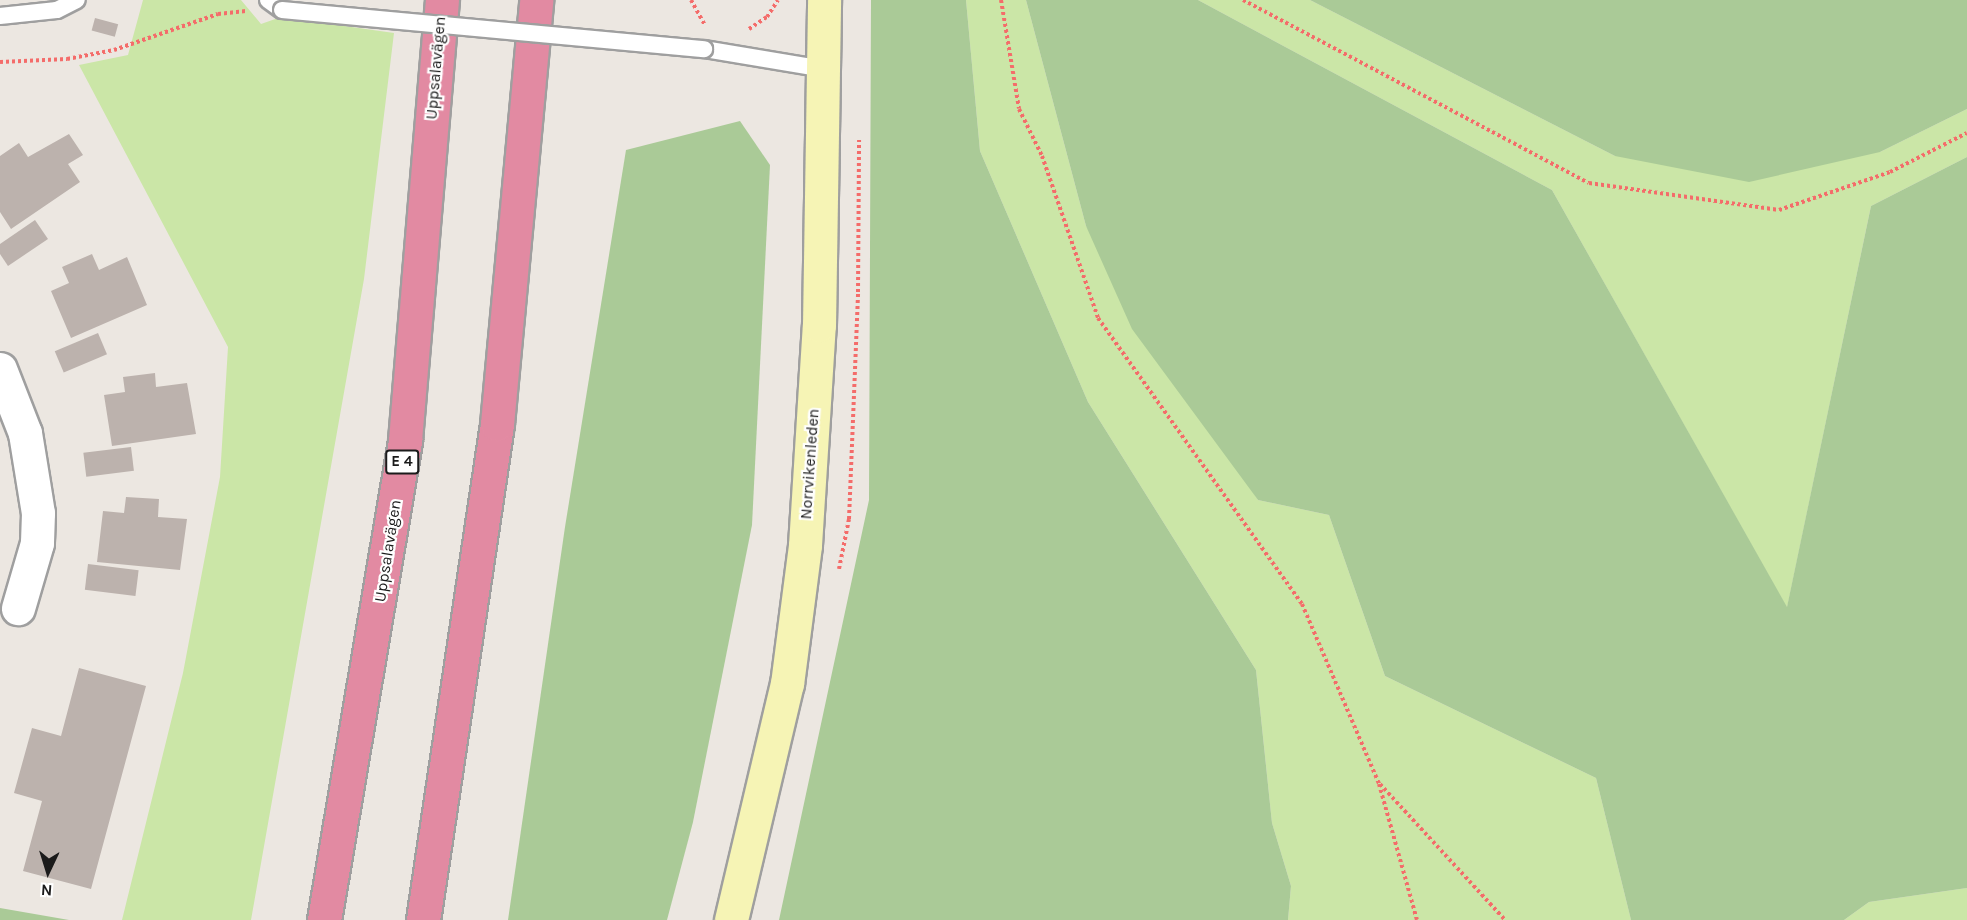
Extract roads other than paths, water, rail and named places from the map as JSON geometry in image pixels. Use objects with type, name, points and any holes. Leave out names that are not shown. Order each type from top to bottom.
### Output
[{"type":"highway","name":"Uppsalavägen","points":[[324,920],[405,440],[442,0]]},
{"type":"highway","points":[[423,920],[497,424],[536,0]]},
{"type":"main road","name":"Norrvikenleden","points":[[731,920],[787,684],[805,545],[819,325],[825,69],[824,0]]},
{"type":"street","points":[[0,369],[25,433],[38,513],[38,543],[18,608]]},
{"type":"lane","points":[[0,16],[57,10],[77,0]]},
{"type":"lane","points":[[268,0],[282,10],[704,49],[825,69]]}]
